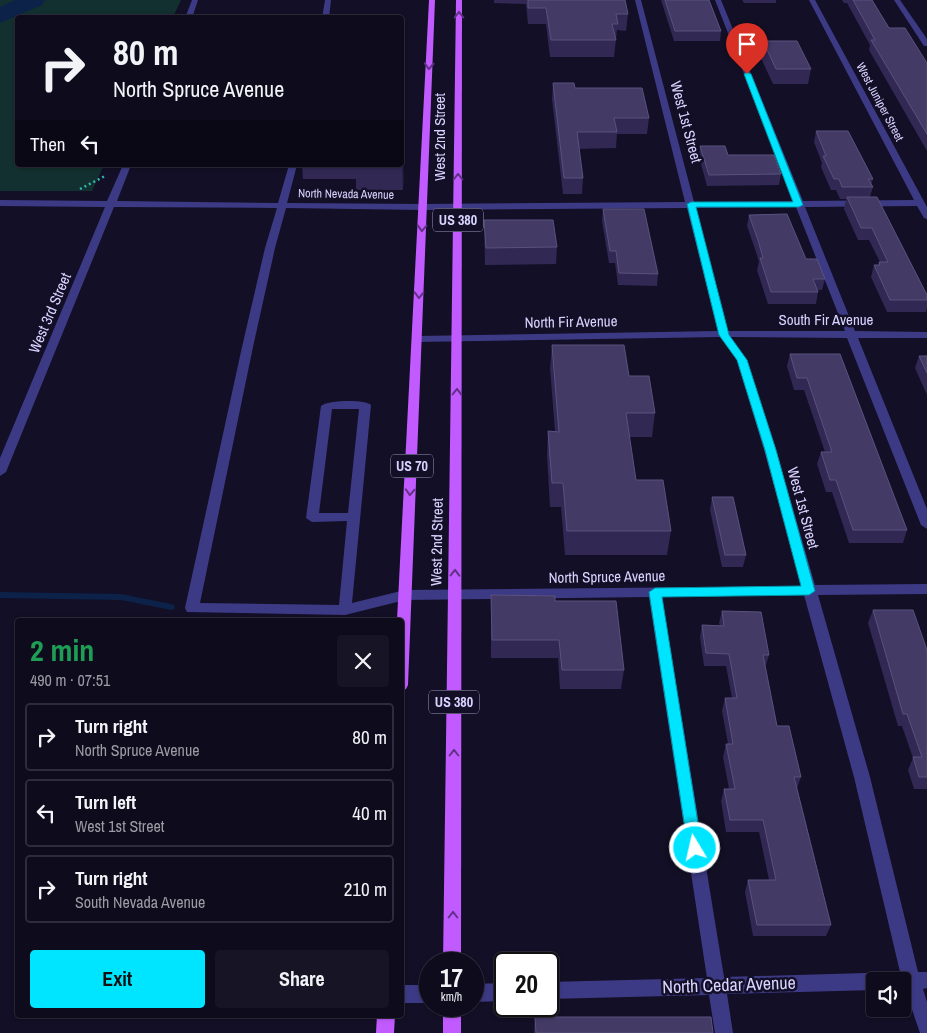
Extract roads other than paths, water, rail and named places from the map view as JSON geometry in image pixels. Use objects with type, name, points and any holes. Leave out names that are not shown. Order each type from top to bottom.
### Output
[{"type":"main road","name":"West 2nd Street","points":[[404,631],[432,0]]},
{"type":"main road","name":"West 2nd Street","points":[[452,952],[459,0]]},
{"type":"main road","points":[[452,1017],[452,1033]]},
{"type":"main road","points":[[385,1033],[386,1018]]},
{"type":"street","points":[[189,15],[195,0]]},
{"type":"street","points":[[326,15],[328,0]]},
{"type":"street","name":"West 1st Street","points":[[638,0],[724,335],[742,360],[770,450],[919,980],[927,1030]]},
{"type":"street","points":[[718,0],[850,336],[927,525]]},
{"type":"street","name":"West Juniper Street","points":[[812,0],[927,216]]},
{"type":"street","points":[[897,0],[927,44]]},
{"type":"street","name":"West 3rd Street","points":[[0,472],[126,167]]},
{"type":"street","points":[[281,206],[292,167]]},
{"type":"street","name":"North Nevada Avenue","points":[[0,203],[458,207],[920,203]]},
{"type":"street","name":"North Spruce Avenue","points":[[281,206],[254,315],[192,608],[345,610],[406,595],[927,589]]},
{"type":"street","name":"South Fir Avenue","points":[[724,335],[927,335]]},
{"type":"street","name":"North Fir Avenue","points":[[418,339],[724,335]]},
{"type":"street","points":[[345,610],[365,405],[327,406],[312,518],[353,517]]},
{"type":"street","points":[[655,592],[724,1033]]},
{"type":"street","name":"North Cedar Avenue","points":[[559,991],[919,980]]},
{"type":"street","points":[[404,994],[419,994]]},
{"type":"waterway","points":[[0,16],[34,0]]},
{"type":"waterway","points":[[0,595],[121,597],[171,607]]}]
